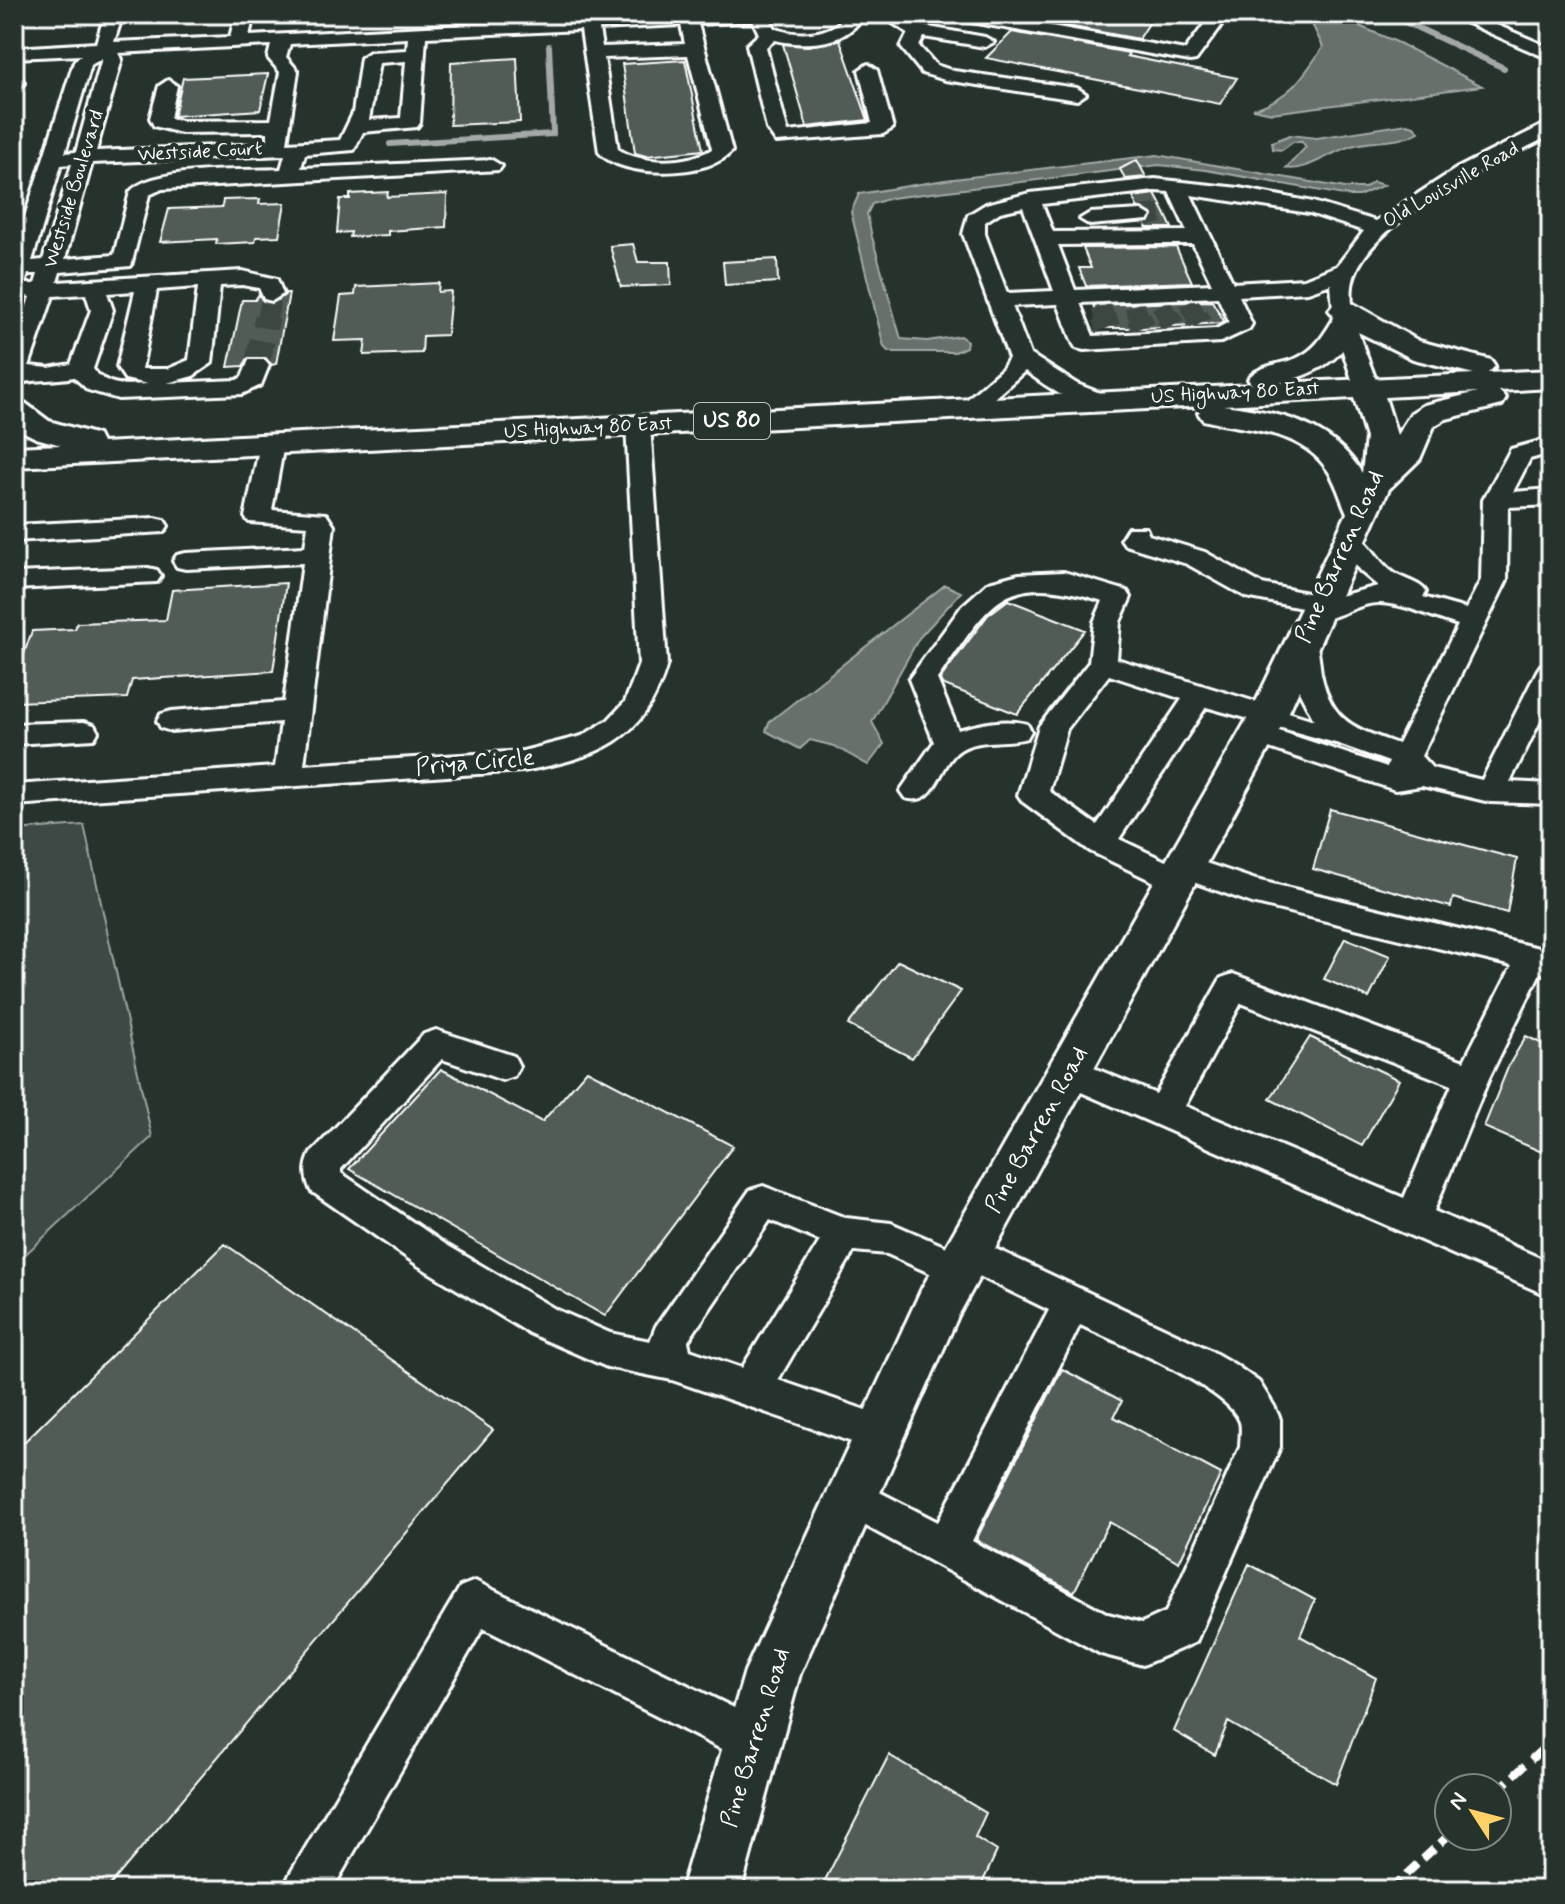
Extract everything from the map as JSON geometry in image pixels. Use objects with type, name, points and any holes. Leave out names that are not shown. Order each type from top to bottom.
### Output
[{"type":"main road","points":[[1208,396],[1323,358],[1336,343],[1345,316],[1410,349],[1550,381]]},
{"type":"main road","points":[[1097,400],[1263,420],[1291,429],[1316,442],[1339,463],[1363,514],[1409,452],[1415,429],[1435,412],[1550,381]]},
{"type":"main road","name":"US Highway 80 East","points":[[14,457],[1366,386],[1550,381]]},
{"type":"main road","name":"Pine Barren Road","points":[[711,1890],[773,1671],[939,1304],[1182,874],[1263,724],[1363,514],[1382,438],[1366,386]]},
{"type":"main road","points":[[14,410],[41,429],[119,452]]},
{"type":"street","name":"Westside Boulevard","points":[[15,279],[83,62],[103,49],[114,14]]},
{"type":"street","points":[[238,42],[245,14]]},
{"type":"street","points":[[14,53],[418,33],[517,21],[783,14]]},
{"type":"street","points":[[888,14],[918,31],[985,42]]},
{"type":"street","points":[[954,14],[988,17],[1190,56],[1221,14]]},
{"type":"street","points":[[1456,14],[1551,55]]},
{"type":"street","points":[[352,36],[353,15]]},
{"type":"street","points":[[760,15],[766,31],[781,37],[854,44],[883,128],[783,138],[777,129],[756,45],[772,34]]},
{"type":"street","points":[[584,21],[593,53],[609,152],[616,160],[634,165],[702,162],[722,151],[696,49],[698,17]]},
{"type":"street","points":[[918,31],[910,47],[929,69],[952,76],[1077,94]]},
{"type":"street","points":[[351,136],[363,113],[370,58],[416,54],[418,33]]},
{"type":"street","points":[[282,40],[277,58],[289,71],[284,142],[290,175]]},
{"type":"street","name":"Westside Boulevard","points":[[15,374],[52,265],[113,59],[103,49]]},
{"type":"street","points":[[593,53],[696,49]]},
{"type":"street","name":"Westside Court","points":[[53,159],[351,136],[410,123],[416,54]]},
{"type":"street","points":[[168,86],[160,118],[169,126],[261,124],[284,142]]},
{"type":"street","name":"Old Louisville Road","points":[[1344,271],[1355,251],[1398,212],[1551,127]]},
{"type":"street","points":[[15,279],[52,265],[123,261],[140,192],[156,184],[492,166]]},
{"type":"street","points":[[1097,400],[1069,389],[1020,358],[974,234],[975,219],[993,208],[1030,199],[1155,185],[1239,194],[1313,208],[1377,228]]},
{"type":"street","points":[[997,300],[1067,297],[1104,318],[1145,333],[1202,330],[1221,335],[1241,324],[1177,187]]},
{"type":"street","points":[[1030,199],[1084,343],[1104,318],[1132,300],[1187,297],[1225,289],[1308,285],[1344,271],[1341,295],[1345,316],[1366,386]]},
{"type":"street","points":[[1165,213],[1189,211]]},
{"type":"street","points":[[1042,231],[1141,216]]},
{"type":"street","points":[[1042,231],[1141,239],[1200,237]]},
{"type":"street","points":[[15,279],[43,291],[210,279],[262,280],[269,284],[272,294]]},
{"type":"street","points":[[148,283],[129,367],[133,374],[144,378],[177,374],[200,363],[210,279]]},
{"type":"street","points":[[95,288],[102,310],[81,369],[86,380],[100,388],[118,392],[242,387],[253,380],[257,365]]},
{"type":"street","points":[[1281,288],[1345,316]]},
{"type":"street","points":[[969,408],[1013,372],[1020,358]]},
{"type":"street","points":[[15,374],[49,375],[81,369]]},
{"type":"street","name":"Priya Circle","points":[[14,795],[523,761],[560,754],[592,743],[618,727],[636,707],[653,664],[638,425]]},
{"type":"street","points":[[253,557],[272,444]]},
{"type":"street","points":[[1408,772],[1496,569],[1496,500],[1520,454],[1551,445]]},
{"type":"street","points":[[1496,500],[1551,497]]},
{"type":"street","points":[[1363,514],[1373,570],[1398,587],[1479,614]]},
{"type":"street","points":[[258,517],[317,519],[321,526],[288,777]]},
{"type":"street","points":[[14,546],[14,535],[155,526]]},
{"type":"street","points":[[1137,534],[1134,539],[1196,558],[1314,619],[1367,595],[1384,594],[1479,614]]},
{"type":"street","points":[[186,561],[318,554]]},
{"type":"street","points":[[14,581],[148,576]]},
{"type":"street","points":[[949,743],[923,679],[971,612],[998,588],[1019,582],[1064,580],[1118,597],[1107,622],[1103,664],[1053,726],[1033,795],[1101,843],[1182,874],[1541,960],[1472,1078],[1413,1218]]},
{"type":"street","points":[[1314,619],[1310,692],[1319,708],[1342,735],[1408,772]]},
{"type":"street","points":[[1103,664],[1199,695],[1263,724],[1408,772],[1490,792],[1551,794]]},
{"type":"street","points":[[1490,792],[1551,671]]},
{"type":"street","points":[[1101,843],[1199,695]]},
{"type":"street","points":[[171,721],[297,711]]},
{"type":"street","points":[[1263,724],[1342,735]]},
{"type":"street","points":[[915,791],[949,743],[983,733],[1017,731]]},
{"type":"street","points":[[14,734],[84,732]]},
{"type":"street","points":[[1164,1112],[1233,987],[1472,1078]]},
{"type":"street","points":[[502,1066],[436,1043],[323,1164],[324,1180],[432,1255],[542,1321],[607,1350],[672,1362],[881,1433]]},
{"type":"street","points":[[1070,1072],[1413,1218],[1551,1281]]},
{"type":"street","points":[[672,1362],[669,1338],[763,1201],[844,1234],[891,1239],[964,1261],[1072,1303],[1192,1360],[1220,1377],[1245,1395],[1260,1419],[1260,1447],[1181,1627],[1143,1644],[1101,1633],[852,1497]]},
{"type":"street","points":[[751,1389],[844,1234]]},
{"type":"street","points":[[947,1548],[1072,1303]]},
{"type":"street","points":[[306,1890],[475,1602],[753,1741]]},
{"type":"shaded area","points":[[1297,14],[1331,14],[1399,43],[1482,86],[1272,113],[1253,109],[1286,93],[1302,77],[1323,47],[1313,26]]},
{"type":"shaded area","points":[[1407,124],[1419,132],[1403,138],[1351,146],[1301,168],[1286,168],[1306,147],[1302,142],[1293,142],[1282,150],[1273,149],[1272,142],[1290,135],[1317,138]]},
{"type":"shaded area","points":[[1157,155],[1345,188],[1365,188],[1373,182],[1384,185],[1359,196],[1349,196],[1206,170],[1159,165],[891,198],[872,204],[867,214],[901,339],[927,341],[960,336],[967,341],[966,347],[955,352],[889,352],[884,347],[851,212],[859,194],[945,180]]},
{"type":"shaded area","points":[[945,585],[961,592],[919,638],[872,722],[884,744],[868,765],[834,746],[810,740],[800,749],[766,731],[770,721]]},
{"type":"shaded area","points":[[84,825],[152,1137],[14,1265],[14,830]]},
{"type":"building","points":[[1026,14],[1155,14],[1139,39],[1023,18]]},
{"type":"building","points":[[1012,32],[1129,53],[1127,56],[1237,78],[1220,104],[986,58]]},
{"type":"building","points":[[840,40],[868,120],[807,127],[783,44],[808,46]]},
{"type":"building","points":[[517,58],[520,122],[450,125],[451,62]]},
{"type":"building","points":[[685,60],[703,150],[646,156],[635,153],[622,64]]},
{"type":"building","points":[[268,74],[260,110],[174,116],[183,78]]},
{"type":"building","points":[[1137,160],[1146,177],[1125,179],[1120,169]]},
{"type":"building","points":[[388,192],[387,197],[447,194],[446,227],[388,231],[388,235],[350,237],[351,232],[337,233],[340,199],[350,199],[350,194]]},
{"type":"building","points":[[1155,194],[1172,228],[1147,228],[1145,223],[1150,222],[1154,215],[1137,207],[1133,197]]},
{"type":"building","points":[[260,199],[259,204],[285,203],[279,236],[256,237],[255,242],[216,244],[217,239],[160,242],[169,209],[222,207],[223,200]]},
{"type":"building","points":[[633,244],[638,262],[670,262],[671,285],[621,287],[610,246]]},
{"type":"building","points":[[1176,247],[1192,282],[1086,286],[1079,268],[1091,268],[1083,248]]},
{"type":"building","points":[[777,259],[778,282],[725,285],[723,262]]},
{"type":"building","points":[[439,283],[438,292],[451,291],[447,335],[423,336],[422,353],[364,355],[366,340],[334,341],[341,296],[355,295],[356,287]]},
{"type":"building","points":[[289,293],[276,364],[272,365],[265,357],[249,357],[243,366],[228,367],[242,300],[255,300],[259,294],[263,302],[274,304]]},
{"type":"building","points":[[1212,301],[1224,321],[1221,323],[1143,328],[1102,328],[1093,305]]},
{"type":"building","points":[[286,583],[273,671],[132,680],[127,698],[14,702],[14,682],[32,631],[75,629],[77,623],[166,620],[172,590]]},
{"type":"building","points":[[1008,600],[1085,630],[1017,714],[942,684],[940,679],[988,615]]},
{"type":"building","points":[[1330,809],[1517,859],[1507,913],[1453,898],[1451,907],[1313,869]]},
{"type":"building","points":[[1345,938],[1390,956],[1369,998],[1324,979]]},
{"type":"building","points":[[898,961],[961,991],[912,1058],[848,1025]]},
{"type":"building","points":[[1526,1036],[1551,1048],[1551,1156],[1484,1127],[1509,1065]]},
{"type":"building","points":[[1310,1037],[1399,1080],[1362,1146],[1270,1099]]},
{"type":"building","points":[[441,1069],[542,1122],[587,1070],[733,1146],[605,1316],[349,1169]]},
{"type":"building","points":[[225,1244],[493,1430],[106,1890],[14,1890],[14,1452]]},
{"type":"building","points":[[1062,1369],[1122,1401],[1114,1417],[1221,1474],[1179,1562],[1109,1522],[1074,1592],[976,1540]]},
{"type":"building","points":[[1249,1564],[1315,1600],[1300,1636],[1376,1678],[1336,1784],[1228,1722],[1215,1755],[1174,1731]]},
{"type":"building","points":[[889,1755],[986,1813],[975,1837],[997,1851],[979,1890],[820,1890]]},
{"type":"waterway","points":[[1388,14],[1504,68]]},
{"type":"waterway","points":[[390,144],[553,134],[549,46]]},
{"type":"tunnel","points":[[1141,216],[1165,213]]},
{"type":"tunnel","points":[[267,319],[272,294]]},
{"type":"tunnel","points":[[1189,302],[1196,318]]},
{"type":"tunnel","points":[[1161,304],[1169,319]]},
{"type":"tunnel","points":[[1134,305],[1140,319]]},
{"type":"tunnel","points":[[1101,307],[1105,319]]},
{"type":"tunnel","points":[[257,365],[267,317]]},
{"type":"tunnel","points":[[1104,317],[1108,328]]},
{"type":"tunnel","points":[[1139,317],[1143,327]]},
{"type":"tunnel","points":[[1168,317],[1173,326]]},
{"type":"tunnel","points":[[1196,318],[1200,324]]},
{"type":"railway","points":[[1513,1776],[1551,1741]]},
{"type":"railway","points":[[1389,1890],[1433,1850]]}]
